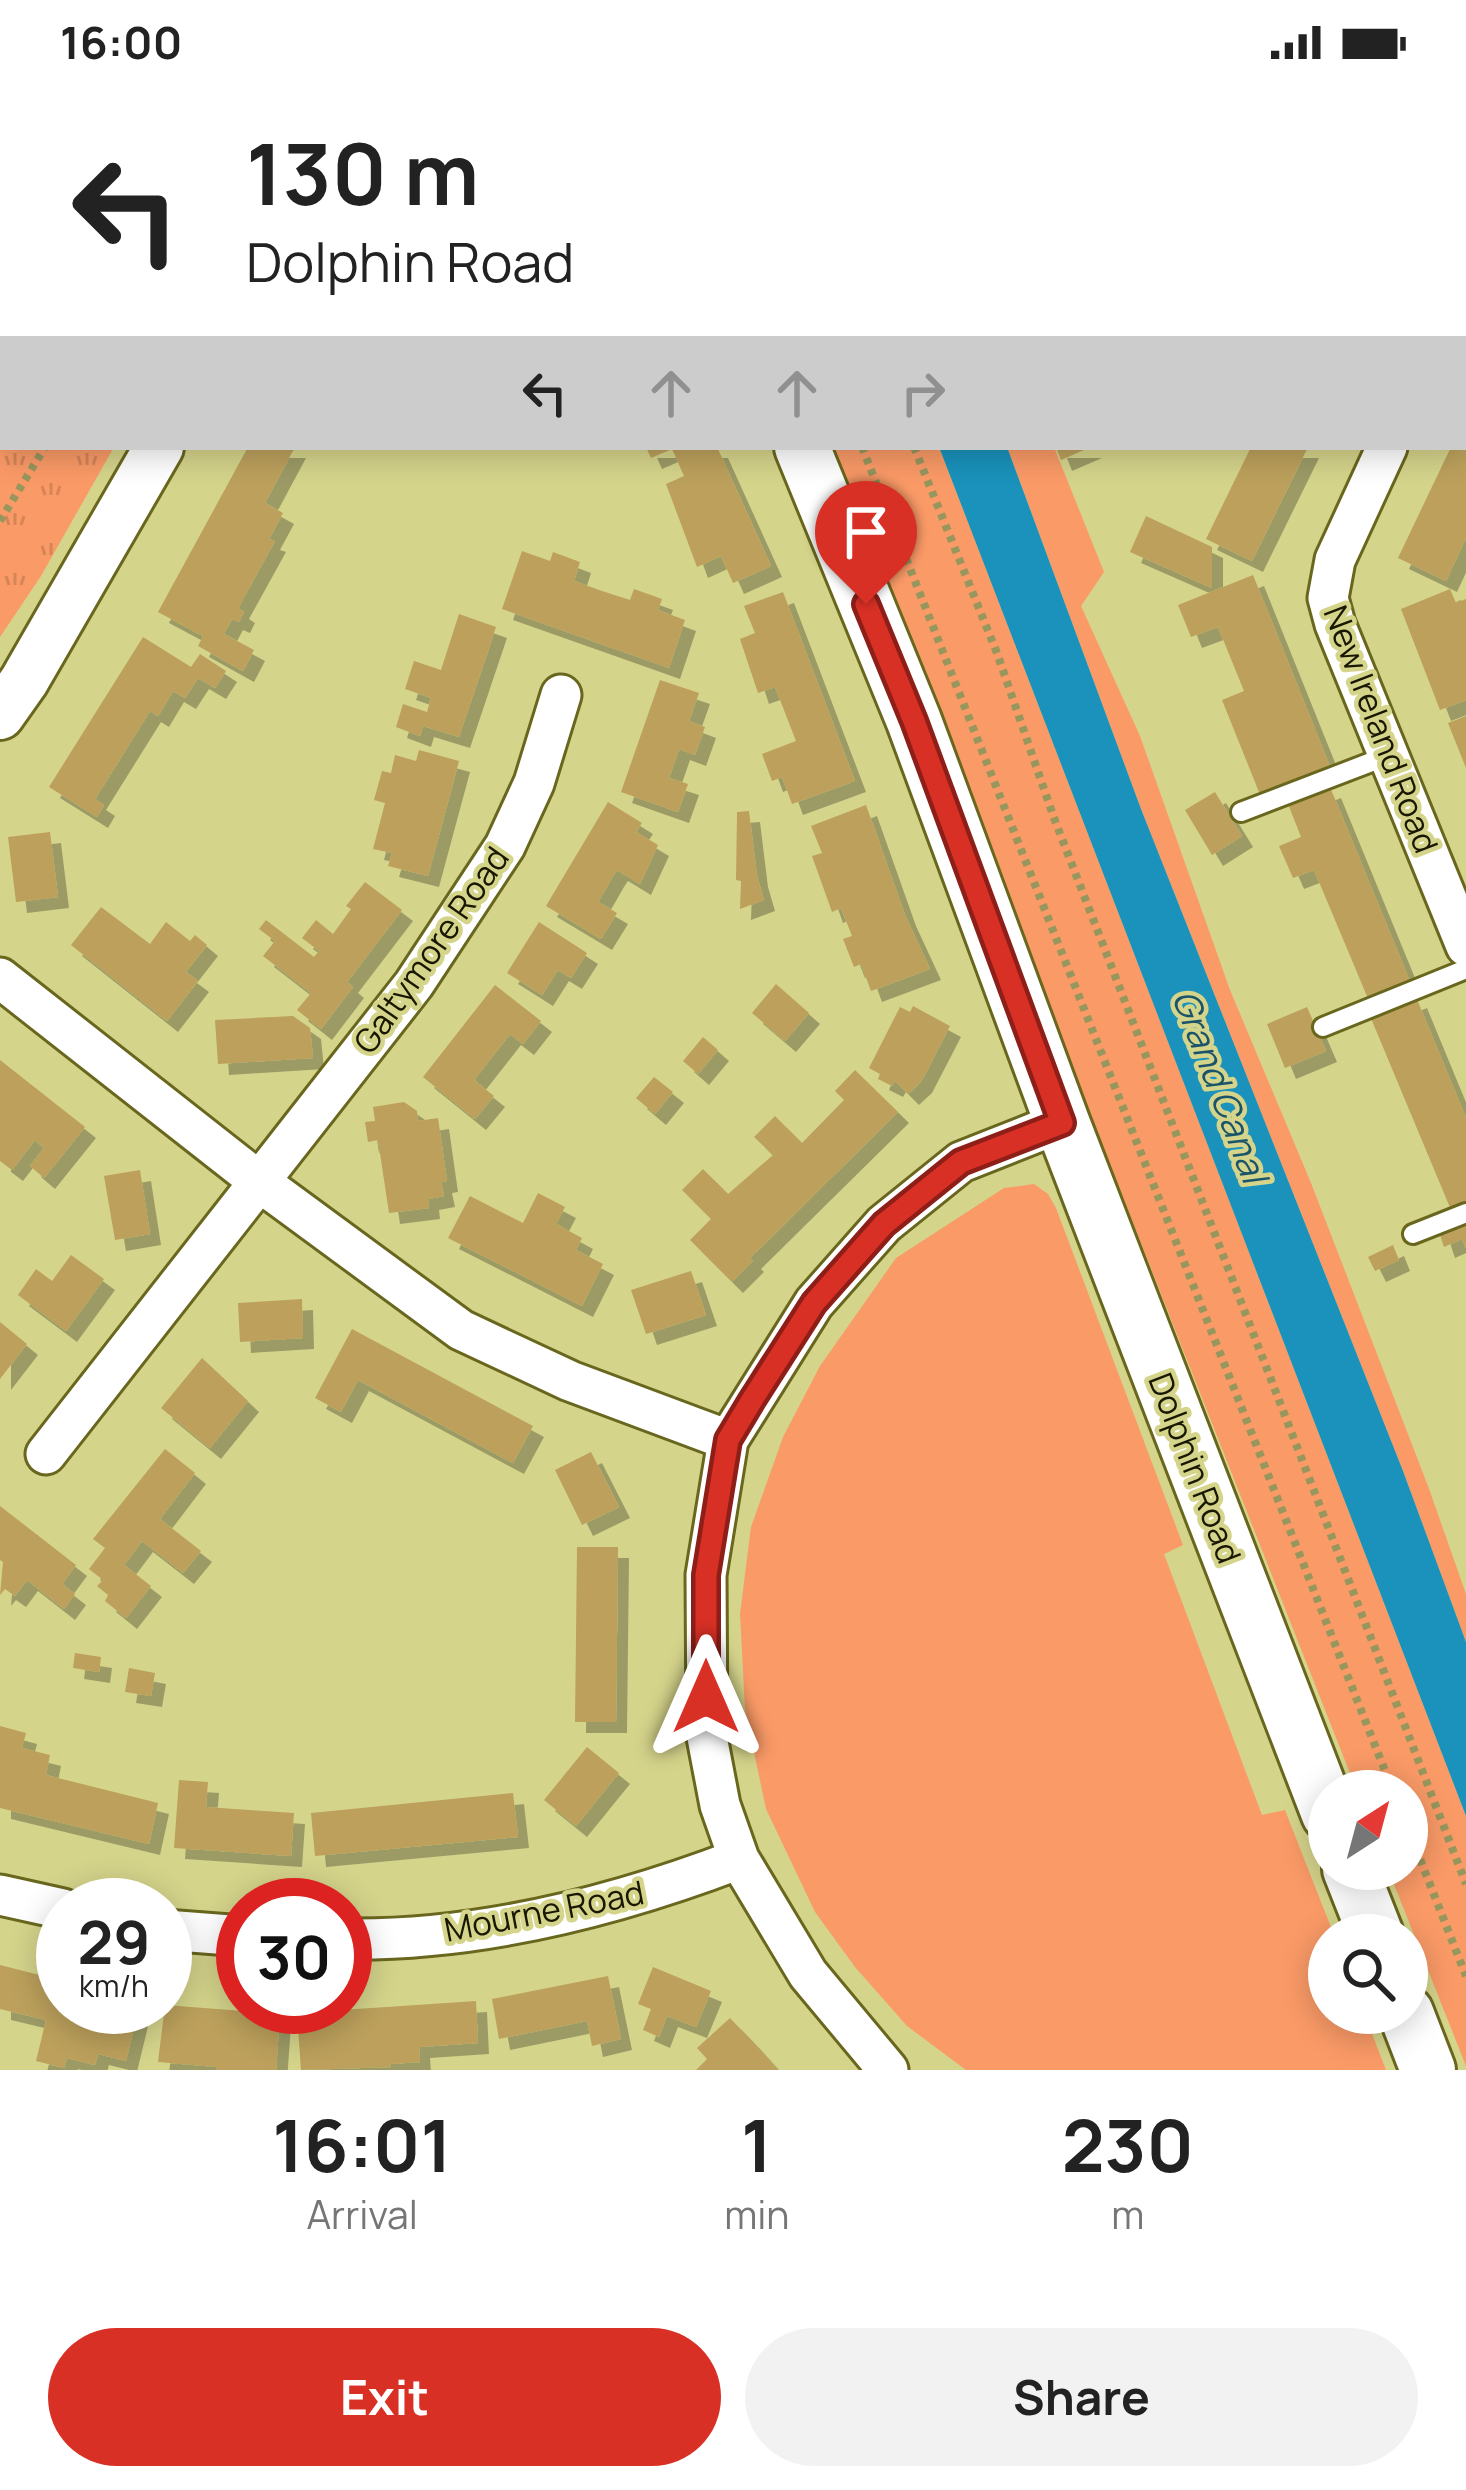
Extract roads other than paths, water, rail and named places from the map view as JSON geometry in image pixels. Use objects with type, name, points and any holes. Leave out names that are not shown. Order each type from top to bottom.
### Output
[{"type":"main road","name":"Dolphin Road","points":[[803,450],[914,721],[1062,1123],[1312,1770]]},
{"type":"main road","points":[[1414,2034],[1428,2070]]},
{"type":"street","points":[[0,715],[157,450]]},
{"type":"street","name":"New Ireland Road","points":[[1386,450],[1335,560],[1328,598],[1466,946]]},
{"type":"street","name":"Galtymore Road","points":[[46,1454],[414,984],[506,845],[534,783],[561,695]]},
{"type":"street","points":[[0,978],[261,1183],[460,1330],[570,1381],[728,1440]]},
{"type":"street","points":[[888,2070],[808,1975],[739,1859],[720,1804],[706,1737],[706,1575],[728,1440],[814,1303],[884,1224],[961,1162],[1062,1123]]},
{"type":"street","name":"Mourne Road","points":[[372,1937],[473,1928],[570,1912],[664,1888],[739,1859]]},
{"type":"street","points":[[0,1895],[36,1903]]},
{"type":"lane","points":[[1241,812],[1388,755]]},
{"type":"lane","points":[[1323,1027],[1466,969]]},
{"type":"lane","points":[[1414,1234],[1466,1213]]},
{"type":"water","name":"Grand Canal","points":[[940,450],[1008,450],[1141,809],[1403,1471],[1466,1642],[1466,1816]]}]
